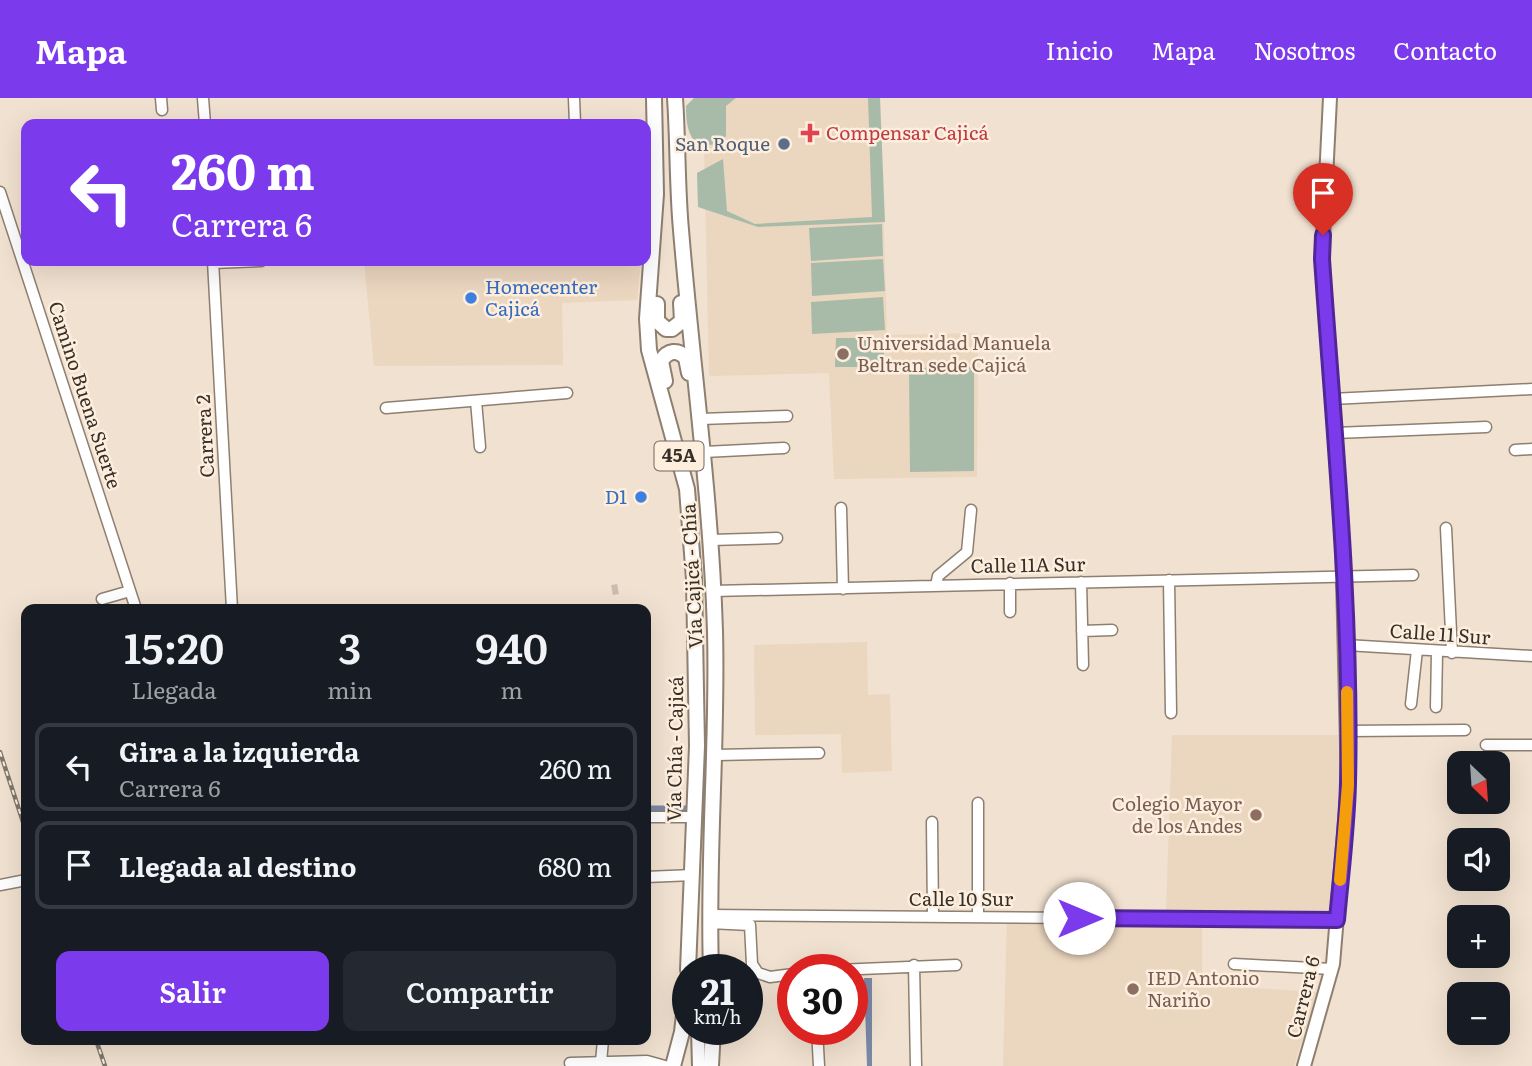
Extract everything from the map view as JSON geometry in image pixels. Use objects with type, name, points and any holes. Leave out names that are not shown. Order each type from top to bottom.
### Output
[{"type":"highway","name":"Vía Chía - Cajicá","points":[[654,98],[656,194],[647,319],[649,350],[692,519],[696,639],[691,944]]},
{"type":"highway","name":"Vía Cajicá - Chía","points":[[675,98],[681,232],[701,414],[711,540],[716,755],[711,954]]},
{"type":"highway","points":[[653,252],[660,271],[657,321],[660,326],[672,329],[682,321],[672,188],[678,176]]},
{"type":"highway","points":[[673,439],[677,422],[662,370],[665,355],[677,352],[686,358],[693,402],[701,414]]},
{"type":"highway","name":"45A","points":[[690,954],[691,944]]},
{"type":"highway","points":[[673,1066],[679,1045]]},
{"type":"highway","points":[[711,1066],[712,1045]]},
{"type":"main road","name":"Carrera 6","points":[[1304,1066],[1332,969],[1348,785],[1343,577],[1322,259],[1330,98]]},
{"type":"main road","name":"45A","points":[[691,944],[693,954]]},
{"type":"main road","points":[[699,1045],[699,1066]]},
{"type":"main road","points":[[715,1045],[718,1066]]},
{"type":"street","points":[[161,98],[162,110]]},
{"type":"street","points":[[203,98],[205,119]]},
{"type":"street","points":[[574,98],[575,119]]},
{"type":"street","name":"Camino Buena Suerte","points":[[0,192],[21,256]]},
{"type":"street","name":"Camino Buena Suerte","points":[[24,266],[134,604]]},
{"type":"street","name":"Carrera 2","points":[[213,266],[232,604]]},
{"type":"street","points":[[1332,399],[1532,389]]},
{"type":"street","points":[[386,408],[567,393]]},
{"type":"street","points":[[476,401],[480,447]]},
{"type":"street","points":[[701,414],[787,416]]},
{"type":"street","points":[[1335,433],[1486,427]]},
{"type":"street","points":[[704,453],[784,448]]},
{"type":"street","points":[[1515,450],[1532,449]]},
{"type":"street","points":[[841,508],[843,589]]},
{"type":"street","points":[[936,585],[938,576],[967,552],[971,510]]},
{"type":"street","points":[[1446,528],[1452,653]]},
{"type":"street","points":[[711,540],[777,538]]},
{"type":"street","name":"Calle 11A Sur","points":[[713,591],[1413,575]]},
{"type":"street","points":[[1169,580],[1171,713]]},
{"type":"street","points":[[1081,582],[1083,665]]},
{"type":"street","points":[[1010,583],[1010,612]]},
{"type":"street","points":[[102,599],[130,591]]},
{"type":"street","points":[[1082,631],[1112,630]]},
{"type":"street","name":"Calle 11 Sur","points":[[1346,645],[1532,656]]},
{"type":"street","points":[[1411,704],[1417,650]]},
{"type":"street","points":[[1436,707],[1437,652]]},
{"type":"street","points":[[1348,731],[1465,730]]},
{"type":"street","points":[[1486,745],[1532,745]]},
{"type":"street","points":[[716,755],[819,753]]},
{"type":"street","points":[[978,803],[978,917]]},
{"type":"street","points":[[651,817],[694,817]]},
{"type":"street","points":[[932,822],[933,916]]},
{"type":"street","points":[[651,877],[693,875]]},
{"type":"street","points":[[0,885],[21,881]]},
{"type":"street","name":"Calle 10 Sur","points":[[710,919],[933,916],[1337,920]]},
{"type":"street","points":[[710,919],[750,925],[752,964],[758,973],[777,976]]},
{"type":"street","points":[[1234,964],[1332,969]]},
{"type":"street","points":[[914,965],[916,1066]]},
{"type":"street","points":[[868,968],[956,965]]},
{"type":"street","points":[[601,1062],[603,1045]]},
{"type":"street","points":[[817,1045],[818,1066]]},
{"type":"street","points":[[570,1063],[647,1061],[665,1066]]},
{"type":"shaded area","name":"Universidad Manuela Beltran sede Cajicá","points":[[703,98],[880,98],[887,335],[978,333],[977,477],[834,479],[829,373],[709,376]]},
{"type":"shaded area","points":[[364,266],[640,266],[637,300],[562,303],[563,365],[374,366]]},
{"type":"shaded area","points":[[867,642],[868,695],[890,694],[892,771],[842,773],[841,734],[755,735],[754,645]]},
{"type":"shaded area","name":"Colegio Mayor de los Andes","points":[[1172,735],[1345,735],[1339,914],[1166,911]]},
{"type":"shaded area","name":"IED Antonio Nariño","points":[[1007,918],[1202,921],[1202,985],[1317,992],[1294,1066],[1003,1066]]},
{"type":"green space","points":[[694,98],[736,98],[726,106],[726,136],[719,144],[698,146],[691,137],[686,106]]},
{"type":"green space","points":[[868,98],[880,98],[885,222],[758,227],[698,207],[697,173],[723,159],[727,211],[755,224],[872,217]]},
{"type":"green space","points":[[882,224],[883,256],[811,261],[809,228]]},
{"type":"green space","points":[[883,259],[885,291],[812,296],[811,263]]},
{"type":"green space","points":[[883,297],[885,330],[812,334],[811,302]]},
{"type":"green space","points":[[836,338],[884,338],[884,367],[835,367]]},
{"type":"green space","points":[[974,367],[974,471],[910,472],[909,368]]},
{"type":"water","points":[[868,978],[872,978],[872,1066],[867,1066]]},
{"type":"waterway","points":[[651,809],[686,809]]},
{"type":"tunnel","points":[[612,590],[618,589]]},
{"type":"railway","points":[[0,752],[21,816]]},
{"type":"railway","points":[[98,1045],[105,1066]]},
{"type":"slow traffic","points":[[1340,880],[1348,785],[1347,692]]},
{"type":"place","name":"Compensar Cajicá","points":[[810,133]]},
{"type":"place","name":"San Roque","points":[[784,144]]},
{"type":"place","name":"Homecenter Cajicá","points":[[471,298]]},
{"type":"place","name":"Universidad Manuela Beltran sede Cajicá","points":[[843,354]]},
{"type":"place","name":"D1","points":[[641,497]]},
{"type":"place","name":"Colegio Mayor de los Andes","points":[[1256,815]]},
{"type":"place","name":"IED Antonio Nariño","points":[[1133,989]]},
{"type":"route","points":[[1079,918],[1337,920],[1348,785],[1348,710],[1342,537],[1322,259],[1323,235]]}]
